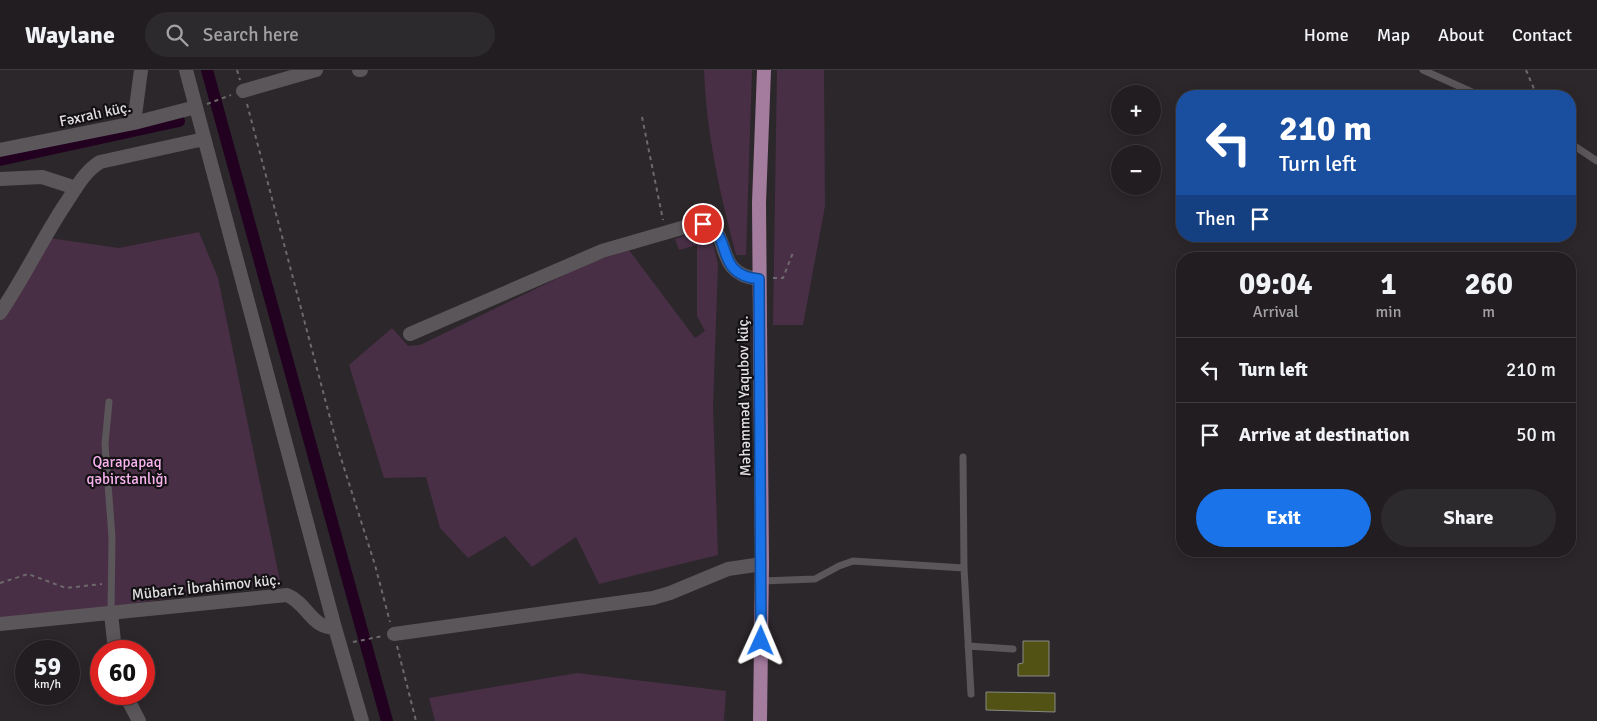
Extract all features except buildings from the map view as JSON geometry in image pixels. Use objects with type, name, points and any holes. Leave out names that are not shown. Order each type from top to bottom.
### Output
[{"type":"main road","name":"Məhəmməd Yaqubov küç.","points":[[760,721],[762,564],[759,279],[764,70]]},
{"type":"street","points":[[134,123],[141,70]]},
{"type":"street","points":[[186,70],[339,644],[362,721]]},
{"type":"street","points":[[243,91],[316,70]]},
{"type":"street","name":"Fəxralı küç.","points":[[0,150],[134,123],[196,108]]},
{"type":"street","points":[[0,313],[76,188],[92,167],[100,162],[204,139]]},
{"type":"street","points":[[0,178],[42,177],[76,188]]},
{"type":"street","points":[[410,334],[602,251],[692,225],[703,224],[711,226],[717,232],[730,266],[738,274],[759,279]]},
{"type":"street","points":[[394,634],[653,598],[670,594],[728,570],[762,564]]},
{"type":"street","name":"Mübariz İbrahimov küç.","points":[[0,624],[287,595],[297,599],[316,623],[324,628],[335,628]]},
{"type":"street","points":[[111,613],[114,640]]},
{"type":"street","points":[[131,705],[139,721]]},
{"type":"lane","points":[[1423,70],[1468,90]]},
{"type":"lane","points":[[1576,147],[1597,162]]},
{"type":"lane","points":[[109,402],[105,444],[112,537],[111,613]]},
{"type":"lane","points":[[963,457],[964,568],[970,694]]},
{"type":"lane","points":[[761,581],[815,579],[854,561],[964,568]]},
{"type":"lane","points":[[968,646],[1013,649]]},
{"type":"path","points":[[237,70],[339,452],[375,565],[416,721]]},
{"type":"path","points":[[1526,70],[1534,90]]},
{"type":"path","points":[[196,108],[243,91]]},
{"type":"path","points":[[642,117],[666,232]]},
{"type":"path","points":[[759,279],[783,278],[794,250]]},
{"type":"path","points":[[0,583],[28,574],[66,588],[89,584],[112,584]]},
{"type":"path","points":[[339,644],[394,634]]},
{"type":"green space","points":[[704,70],[752,70],[746,255],[736,255],[725,209],[711,140]]},
{"type":"green space","points":[[777,70],[824,70],[825,206],[803,325],[773,325]]},
{"type":"green space","points":[[703,230],[712,240],[718,264],[713,406],[718,555],[599,584],[576,537],[532,567],[505,536],[468,558],[440,528],[426,477],[384,478],[349,365],[392,328],[408,346],[420,345],[587,264],[629,250],[695,338],[705,331],[697,316],[697,245],[679,250],[675,239]]},
{"type":"green space","name":"Qarapapaq qəbirstanlığı","points":[[199,232],[218,278],[280,581],[132,604],[0,618],[0,321],[49,238],[119,248]]},
{"type":"green space","points":[[577,673],[726,691],[724,721],[435,721],[429,698]]},
{"type":"waterway","points":[[207,70],[387,721]]},
{"type":"waterway","points":[[0,160],[179,121]]},
{"type":"route","points":[[703,224],[711,226],[717,232],[730,266],[738,274],[748,278],[759,279],[761,641]]}]
